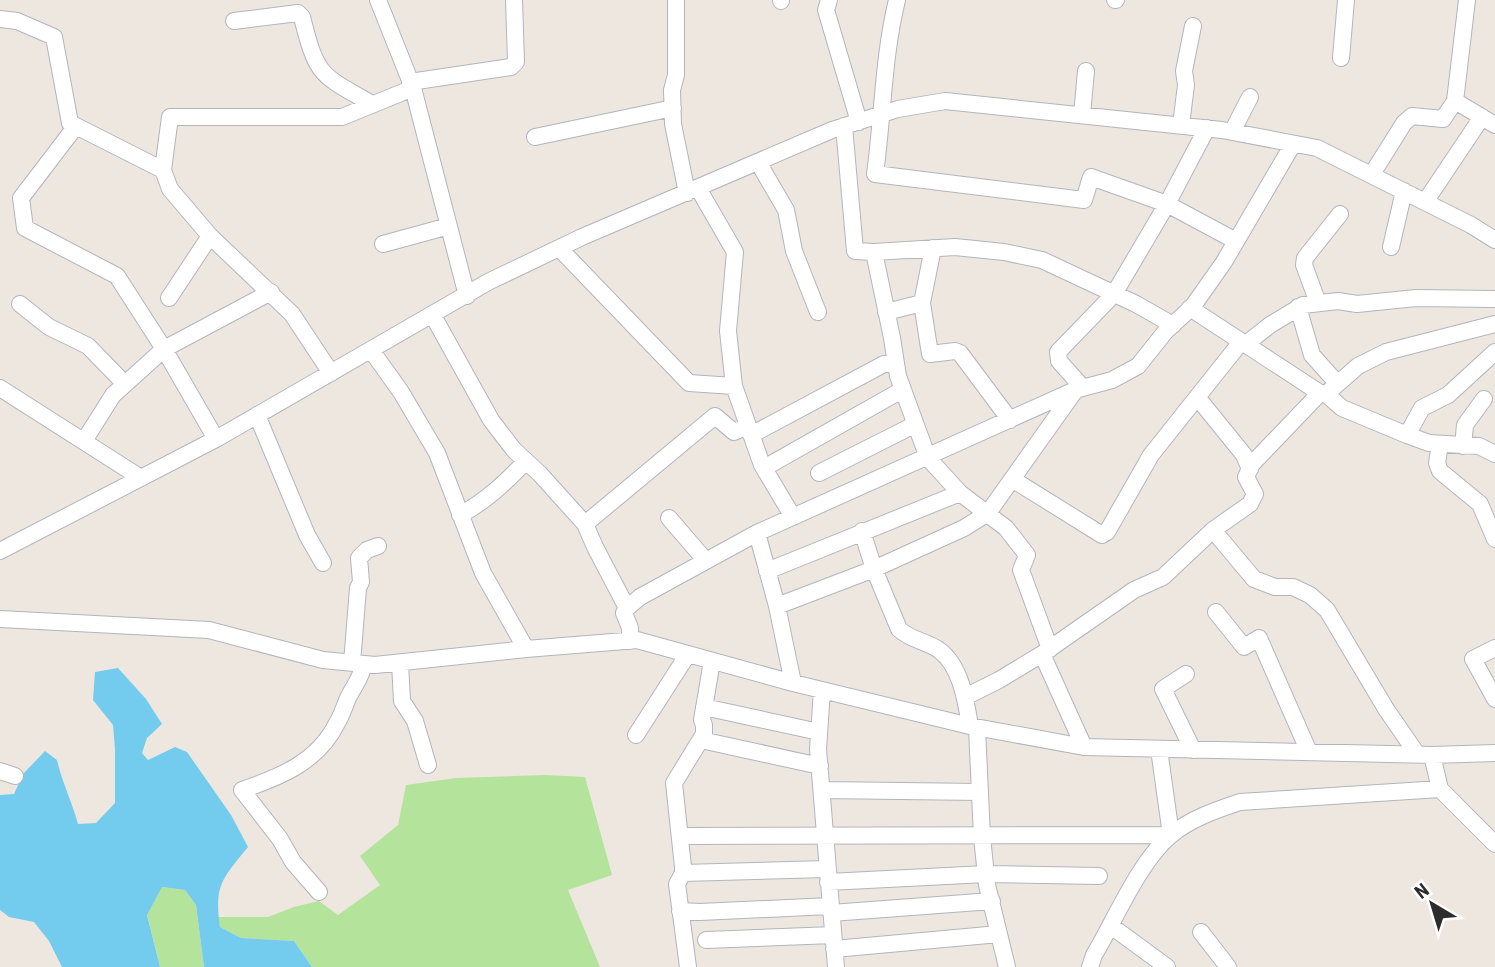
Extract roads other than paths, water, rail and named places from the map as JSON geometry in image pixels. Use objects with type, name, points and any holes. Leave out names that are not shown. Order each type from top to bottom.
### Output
[{"type":"street","points":[[378,0],[412,85],[467,296]]},
{"type":"street","points":[[331,373],[292,314],[210,236],[170,190],[163,170],[170,117],[342,117],[412,85],[511,66],[516,62],[514,0]]},
{"type":"street","points":[[676,0],[673,124],[692,190],[735,252],[728,331],[734,386],[764,468],[793,517]]},
{"type":"street","points":[[829,0],[826,9],[852,124],[855,251],[955,247],[1004,252],[1042,260],[1172,325]]},
{"type":"street","points":[[897,0],[885,62],[883,115],[875,174],[1084,200],[1091,177],[1167,204],[1236,242]]},
{"type":"street","points":[[1341,58],[1343,0]]},
{"type":"street","points":[[1372,174],[1404,123],[1412,116],[1443,119],[1455,101],[1467,0]]},
{"type":"street","points":[[234,21],[298,13],[302,17],[312,58],[321,73],[372,104]]},
{"type":"street","points":[[0,19],[17,22],[54,37],[70,123],[163,170]]},
{"type":"street","points":[[1181,125],[1186,85],[1184,71],[1193,26]]},
{"type":"street","points":[[1082,115],[1086,71]]},
{"type":"street","points":[[1232,132],[1250,97]]},
{"type":"street","points":[[0,551],[216,439],[488,282],[559,248],[758,162],[852,124],[898,109],[945,101],[1207,128],[1317,148],[1471,225],[1495,240]]},
{"type":"street","points":[[1425,202],[1488,121],[1455,101]]},
{"type":"street","points":[[535,137],[673,108]]},
{"type":"street","points":[[76,126],[21,198],[26,228],[117,276],[164,349],[216,439]]},
{"type":"street","points":[[1079,389],[1059,361],[1058,352],[1114,294],[1167,204],[1207,128]]},
{"type":"street","points":[[629,641],[630,628],[624,614],[640,597],[757,533],[1079,389],[1112,380],[1138,366],[1190,308],[1224,262],[1293,144]]},
{"type":"street","points":[[758,162],[786,210],[794,251],[818,312]]},
{"type":"street","points":[[1391,247],[1404,191]]},
{"type":"street","points":[[1318,303],[1304,265],[1305,258],[1340,214]]},
{"type":"street","points":[[383,244],[449,226]]},
{"type":"street","points":[[169,298],[210,236]]},
{"type":"street","points":[[559,248],[689,383],[734,386]]},
{"type":"street","points":[[933,248],[922,303],[930,354],[955,351],[960,353],[1010,420]]},
{"type":"street","points":[[874,252],[902,390],[914,425],[928,458],[960,493],[1006,528],[1027,555],[1021,570],[1046,652],[1084,747]]},
{"type":"street","points":[[83,441],[113,395],[164,349],[271,292]]},
{"type":"street","points":[[1012,479],[1102,535],[1111,525],[1151,455],[1243,343],[1298,307],[1338,301],[1357,304],[1416,298],[1495,299]]},
{"type":"street","points":[[20,303],[49,327],[88,346],[125,384]]},
{"type":"street","points":[[886,312],[922,303]]},
{"type":"street","points":[[1298,307],[1312,355],[1327,390],[1342,408],[1406,435],[1440,444],[1493,448]]},
{"type":"street","points":[[1190,308],[1243,343],[1327,390]]},
{"type":"street","points":[[432,314],[491,420],[514,450],[586,524],[600,558],[627,608]]},
{"type":"street","points":[[965,697],[1046,652],[1134,590],[1163,577],[1213,530],[1244,510],[1255,494],[1247,482],[1250,469],[1327,390],[1359,366],[1386,352],[1421,342],[1493,329]]},
{"type":"street","points":[[371,350],[401,392],[437,453],[483,573],[526,649]]},
{"type":"street","points":[[1406,435],[1422,408],[1448,395],[1495,352]]},
{"type":"street","points":[[586,524],[715,416],[734,432],[749,431],[884,364],[896,363]]},
{"type":"street","points":[[0,388],[141,478]]},
{"type":"street","points":[[777,606],[874,569],[964,528],[988,513],[1079,389]]},
{"type":"street","points":[[764,468],[902,390]]},
{"type":"street","points":[[1197,397],[1244,455],[1250,469]]},
{"type":"street","points":[[1463,446],[1465,425],[1484,399]]},
{"type":"street","points":[[257,415],[307,536],[323,563]]},
{"type":"street","points":[[820,473],[914,425]]},
{"type":"street","points":[[1440,444],[1437,463],[1440,471],[1480,504],[1495,539]]},
{"type":"street","points":[[852,457],[866,485]]},
{"type":"street","points":[[460,515],[478,506],[526,461]]},
{"type":"street","points":[[767,571],[960,493]]},
{"type":"street","points":[[669,518],[706,561]]},
{"type":"street","points":[[1213,530],[1254,579],[1275,587],[1293,587],[1310,595],[1327,610],[1386,709],[1425,755],[1440,789],[1495,844]]},
{"type":"street","points":[[862,531],[874,569],[900,629],[906,635],[939,650],[952,664],[965,697],[974,727],[986,874],[1007,967]]},
{"type":"street","points":[[757,533],[777,606],[793,683]]},
{"type":"street","points":[[319,892],[293,862],[280,839],[242,790],[286,775],[319,749],[337,725],[349,696],[358,684],[358,588],[361,582],[359,558],[367,550],[378,546]]},
{"type":"street","points":[[1216,612],[1244,647],[1259,638],[1309,752]]},
{"type":"street","points":[[0,620],[209,630],[323,660],[358,664],[400,663],[637,640],[793,683],[974,727],[1084,747],[1425,755],[1495,753]]},
{"type":"street","points":[[1495,648],[1473,659],[1495,699]]},
{"type":"street","points":[[636,735],[688,654]]},
{"type":"street","points":[[688,967],[677,884],[683,873],[674,783],[704,734],[702,720],[712,661]]},
{"type":"street","points":[[400,663],[402,702],[415,722],[428,765]]},
{"type":"street","points":[[1186,674],[1163,689],[1193,750]]},
{"type":"street","points":[[822,690],[819,732],[836,967],[825,967]]},
{"type":"street","points":[[704,707],[819,732]]},
{"type":"street","points":[[701,740],[821,765]]},
{"type":"street","points":[[1159,749],[1171,835]]},
{"type":"street","points":[[1090,967],[1094,955],[1140,873],[1155,852],[1171,835],[1210,812],[1240,802],[1440,789]]},
{"type":"street","points":[[822,790],[980,792]]},
{"type":"street","points":[[680,836],[1171,835]]},
{"type":"street","points":[[683,873],[1099,876]]},
{"type":"street","points":[[680,911],[830,909],[992,901]]},
{"type":"street","points":[[1111,926],[1167,967]]},
{"type":"street","points":[[1201,932],[1228,967]]},
{"type":"street","points":[[706,940],[833,942],[999,934]]},
{"type":"water","points":[[118,668],[146,699],[162,724],[147,738],[142,753],[148,760],[175,747],[187,752],[231,815],[248,847],[222,883],[218,901],[220,927],[241,938],[294,941],[312,967],[204,967],[196,905],[185,890],[162,887],[147,915],[160,967],[62,967],[49,941],[34,922],[9,917],[0,910],[0,795],[14,794],[23,774],[45,751],[57,760],[78,824],[96,823],[115,803],[113,725],[93,700],[95,672]]}]
